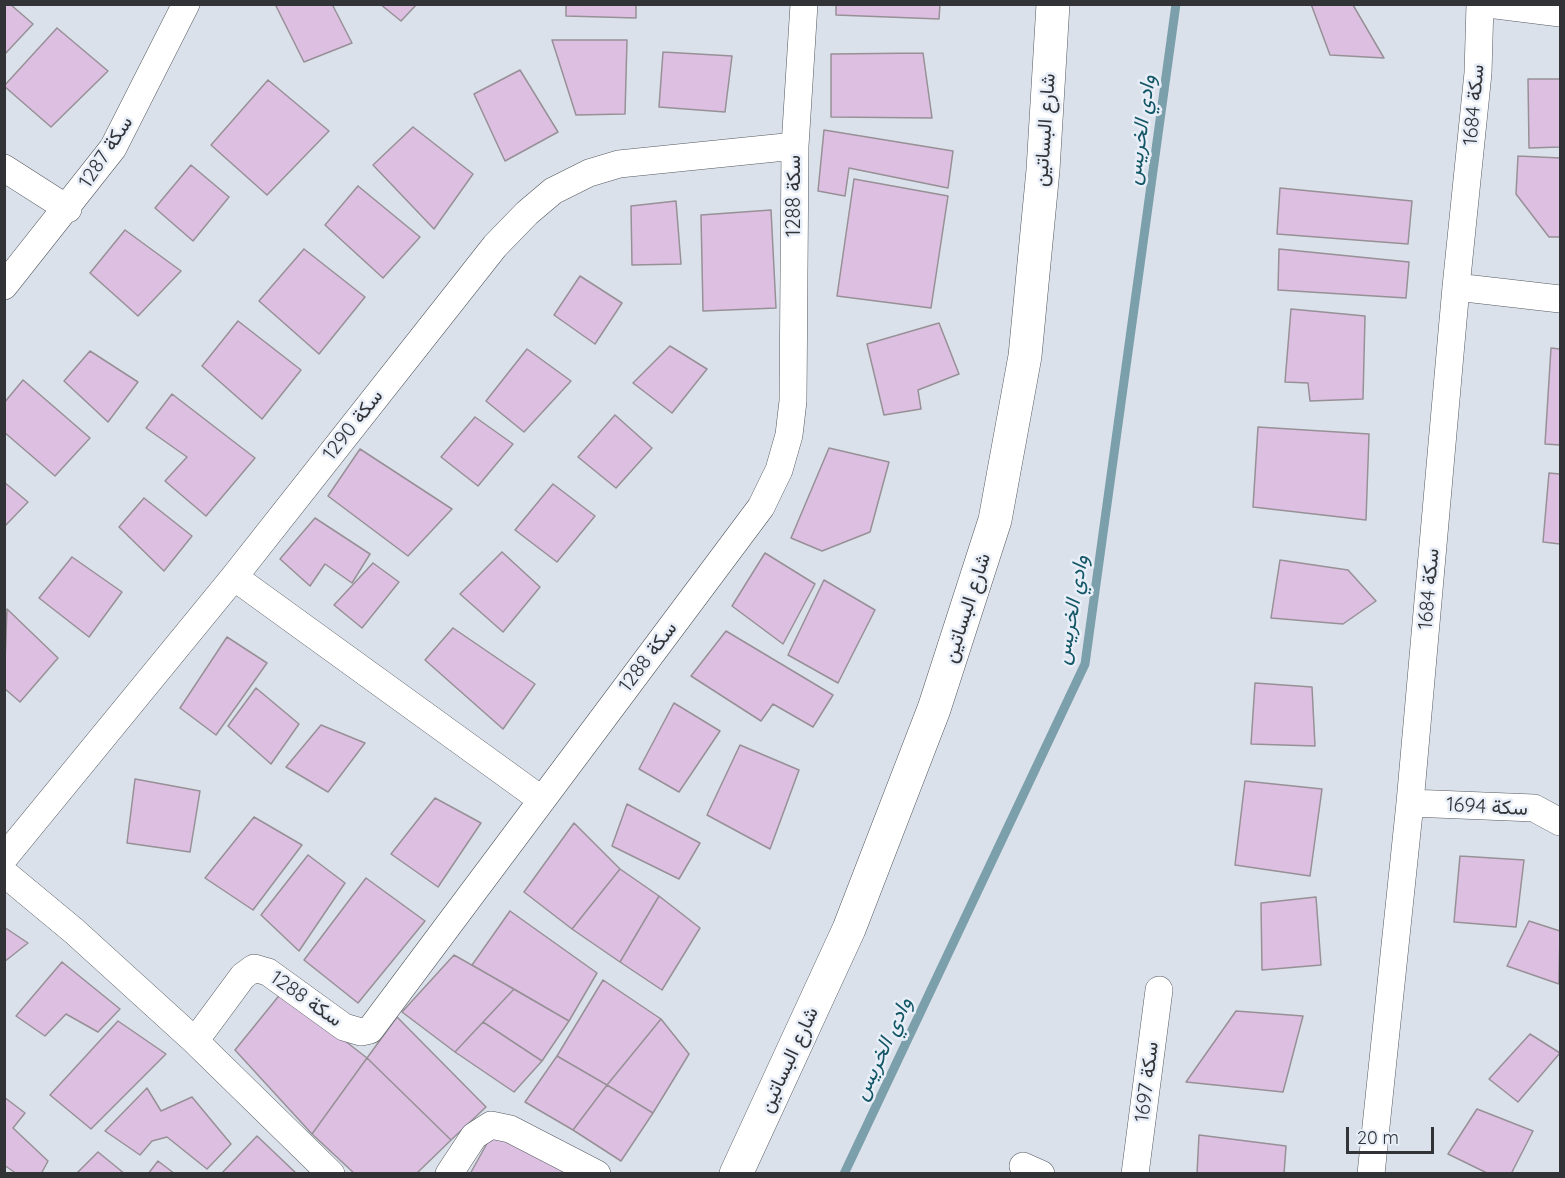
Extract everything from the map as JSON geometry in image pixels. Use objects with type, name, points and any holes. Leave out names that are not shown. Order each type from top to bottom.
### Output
[{"type":"street","name":"سكة 1287","points":[[4,286],[68,209],[113,148],[186,4]]},
{"type":"street","name":"سكة 1288","points":[[195,1041],[243,976],[255,968],[268,972],[344,1027],[361,1032],[370,1030],[761,507],[779,470],[789,435],[793,401],[795,146],[804,4]]},
{"type":"street","name":"شارع البساتين","points":[[736,1173],[849,929],[934,709],[995,519],[1024,356],[1043,170],[1053,4]]},
{"type":"street","name":"سكة 1684","points":[[1371,1173],[1410,803],[1456,287],[1478,73],[1480,4]]},
{"type":"street","points":[[1488,4],[1560,13]]},
{"type":"street","name":"سكة 1290","points":[[4,858],[234,577],[495,246],[527,213],[553,191],[589,173],[619,164],[795,146]]},
{"type":"street","points":[[4,168],[68,209]]},
{"type":"street","points":[[1456,287],[1560,299]]},
{"type":"street","points":[[234,577],[542,800]]},
{"type":"street","name":"سكة 1694","points":[[1410,803],[1534,808],[1560,822]]},
{"type":"street","points":[[4,873],[74,931],[195,1041],[331,1173]]},
{"type":"street","name":"سكة 1697","points":[[1135,1173],[1159,990]]},
{"type":"street","points":[[449,1173],[474,1136],[491,1125],[510,1129],[597,1173]]},
{"type":"building","points":[[4,4],[10,4],[33,24],[4,55]]},
{"type":"building","points":[[275,4],[332,4],[352,43],[304,62]]},
{"type":"building","points":[[380,4],[417,4],[401,21]]},
{"type":"building","points":[[566,4],[636,4],[636,18],[566,16]]},
{"type":"building","points":[[836,4],[940,4],[939,19],[836,15]]},
{"type":"building","points":[[1311,4],[1353,5],[1384,58],[1330,55]]},
{"type":"building","points":[[57,28],[108,71],[51,127],[4,86]]},
{"type":"building","points":[[552,40],[627,40],[625,114],[576,115]]},
{"type":"building","points":[[663,52],[732,56],[725,112],[659,107]]},
{"type":"building","points":[[923,53],[932,118],[831,117],[831,54]]},
{"type":"building","points":[[520,70],[558,132],[505,161],[474,94]]},
{"type":"building","points":[[1528,79],[1560,79],[1560,147],[1529,148]]},
{"type":"building","points":[[268,80],[329,131],[267,195],[211,145]]},
{"type":"building","points":[[413,127],[473,174],[434,229],[373,165]]},
{"type":"building","points":[[824,130],[953,151],[948,188],[849,168],[845,196],[818,191]]},
{"type":"building","points":[[1518,156],[1560,158],[1560,237],[1549,237],[1516,194]]},
{"type":"building","points":[[191,165],[229,197],[193,241],[155,208]]},
{"type":"building","points":[[854,179],[948,196],[931,308],[837,296]]},
{"type":"building","points":[[358,186],[420,237],[383,278],[325,225]]},
{"type":"building","points":[[1280,188],[1412,201],[1408,244],[1277,234]]},
{"type":"building","points":[[676,201],[681,264],[632,265],[631,206]]},
{"type":"building","points":[[771,210],[776,308],[703,311],[701,215]]},
{"type":"building","points":[[125,230],[181,271],[138,316],[90,273]]},
{"type":"building","points":[[304,249],[365,297],[319,354],[259,301]]},
{"type":"building","points":[[1279,249],[1409,262],[1406,298],[1278,290]]},
{"type":"building","points":[[580,276],[622,303],[595,344],[554,315]]},
{"type":"building","points":[[1291,309],[1365,316],[1363,399],[1310,401],[1308,383],[1285,382]]},
{"type":"building","points":[[238,321],[301,370],[262,419],[202,366]]},
{"type":"building","points":[[939,323],[959,374],[918,390],[921,409],[884,415],[867,344]]},
{"type":"building","points":[[670,346],[707,369],[672,413],[633,383]]},
{"type":"building","points":[[1551,348],[1560,349],[1560,445],[1545,444]]},
{"type":"building","points":[[527,349],[571,381],[524,432],[486,401]]},
{"type":"building","points":[[90,351],[138,382],[108,422],[64,381]]},
{"type":"building","points":[[23,380],[90,438],[55,476],[4,432],[4,403]]},
{"type":"building","points":[[172,394],[255,458],[206,516],[165,481],[187,457],[146,428]]},
{"type":"building","points":[[615,415],[652,448],[616,488],[578,457]]},
{"type":"building","points":[[475,417],[513,444],[478,486],[441,457]]},
{"type":"building","points":[[1258,427],[1369,434],[1366,520],[1253,507]]},
{"type":"building","points":[[829,448],[889,462],[870,532],[822,551],[791,538]]},
{"type":"building","points":[[360,449],[452,509],[408,556],[328,496]]},
{"type":"building","points":[[1549,473],[1560,474],[1560,544],[1543,542]]},
{"type":"building","points":[[4,482],[28,502],[4,527]]},
{"type":"building","points":[[553,484],[595,516],[557,562],[515,530]]},
{"type":"building","points":[[144,498],[192,536],[164,571],[119,527]]},
{"type":"building","points":[[315,518],[370,554],[352,583],[325,564],[310,586],[280,559]]},
{"type":"building","points":[[502,552],[540,587],[503,632],[460,594]]},
{"type":"building","points":[[765,553],[815,584],[783,644],[732,606]]},
{"type":"building","points":[[72,557],[122,592],[89,637],[39,598]]},
{"type":"building","points":[[1280,560],[1348,570],[1376,601],[1343,624],[1271,618]]},
{"type":"building","points":[[373,563],[399,582],[362,628],[334,605]]},
{"type":"building","points":[[824,580],[875,610],[838,683],[788,655]]},
{"type":"building","points":[[7,609],[58,658],[20,702],[4,688]]},
{"type":"building","points":[[453,628],[535,684],[503,729],[425,660]]},
{"type":"building","points":[[726,631],[833,695],[813,727],[773,704],[761,721],[691,676]]},
{"type":"building","points":[[227,637],[267,663],[216,735],[180,708]]},
{"type":"building","points":[[1255,683],[1312,687],[1315,746],[1251,744]]},
{"type":"building","points":[[256,688],[299,724],[271,764],[228,726]]},
{"type":"building","points":[[674,703],[720,731],[679,792],[639,769]]},
{"type":"building","points":[[321,725],[365,743],[328,792],[286,767]]},
{"type":"building","points":[[740,745],[799,770],[770,849],[707,815]]},
{"type":"building","points":[[135,779],[200,791],[190,852],[127,843]]},
{"type":"building","points":[[1245,781],[1322,789],[1310,876],[1235,865]]},
{"type":"building","points":[[435,798],[481,823],[438,887],[391,854]]},
{"type":"building","points":[[627,804],[700,843],[679,879],[612,846]]},
{"type":"building","points":[[254,817],[302,845],[253,910],[205,878]]},
{"type":"building","points":[[574,823],[620,869],[572,929],[524,892]]},
{"type":"building","points":[[308,855],[345,883],[299,951],[261,915]]},
{"type":"building","points":[[1460,856],[1524,860],[1516,927],[1454,922]]},
{"type":"building","points":[[620,869],[659,896],[620,962],[572,929]]},
{"type":"building","points":[[366,878],[425,921],[358,1003],[304,960]]},
{"type":"building","points":[[659,896],[700,928],[662,990],[620,962]]},
{"type":"building","points":[[1316,897],[1321,965],[1262,970],[1261,903]]},
{"type":"building","points":[[510,911],[597,973],[569,1021],[472,965]]},
{"type":"building","points":[[1529,921],[1560,931],[1559,984],[1507,966]]},
{"type":"building","points":[[4,927],[28,943],[4,962]]},
{"type":"building","points":[[454,955],[514,989],[455,1052],[402,1012]]},
{"type":"building","points":[[62,962],[120,1009],[98,1032],[66,1014],[45,1036],[16,1016]]},
{"type":"building","points":[[603,980],[661,1019],[607,1085],[557,1056]]},
{"type":"building","points":[[514,989],[569,1021],[542,1061],[483,1022]]},
{"type":"building","points":[[282,992],[367,1058],[312,1134],[235,1050]]},
{"type":"building","points":[[1236,1011],[1303,1016],[1283,1092],[1186,1082]]},
{"type":"building","points":[[397,1017],[486,1107],[451,1140],[367,1058]]},
{"type":"building","points":[[661,1019],[689,1054],[653,1113],[607,1085]]},
{"type":"building","points":[[118,1021],[166,1054],[91,1129],[50,1095]]},
{"type":"building","points":[[483,1022],[542,1061],[514,1092],[455,1052]]},
{"type":"building","points":[[1530,1034],[1560,1053],[1518,1102],[1489,1079]]},
{"type":"building","points":[[557,1056],[607,1085],[573,1130],[525,1102]]},
{"type":"building","points":[[367,1058],[451,1140],[416,1174],[355,1174],[312,1134]]},
{"type":"building","points":[[607,1085],[653,1113],[621,1161],[573,1130]]},
{"type":"building","points":[[147,1088],[161,1111],[192,1097],[231,1144],[207,1169],[167,1137],[152,1141],[140,1155],[105,1131]]},
{"type":"building","points":[[4,1097],[25,1113],[13,1128],[48,1161],[41,1174],[17,1174],[4,1165]]},
{"type":"building","points":[[1477,1109],[1533,1131],[1511,1174],[1489,1174],[1448,1154]]},
{"type":"building","points":[[495,1129],[576,1174],[470,1174]]},
{"type":"building","points":[[1199,1135],[1286,1146],[1284,1174],[1197,1174]]},
{"type":"building","points":[[257,1136],[297,1174],[221,1174]]},
{"type":"building","points":[[98,1152],[125,1174],[76,1174]]},
{"type":"building","points":[[158,1161],[175,1174],[148,1174]]},
{"type":"waterway","name":"وادي الخريس","points":[[844,1174],[1085,664],[1176,4]]}]
